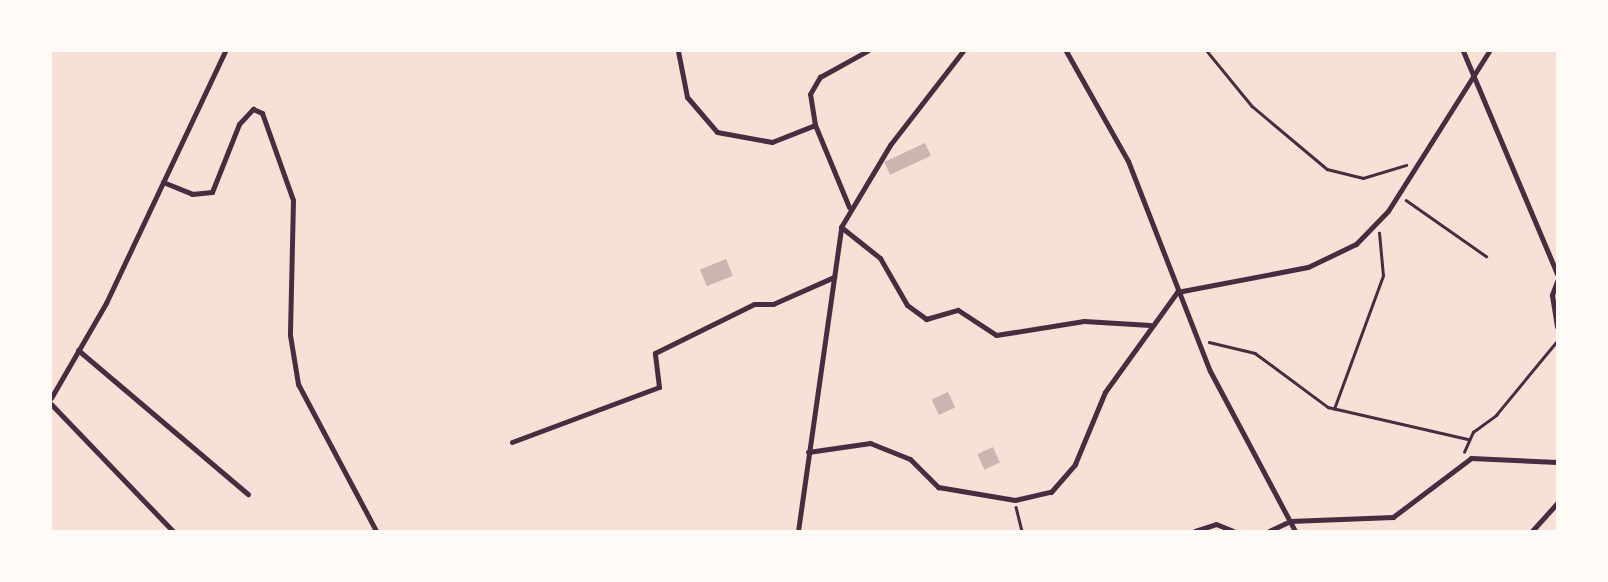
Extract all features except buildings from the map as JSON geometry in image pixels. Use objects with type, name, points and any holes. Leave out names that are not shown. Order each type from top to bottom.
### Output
[{"type":"street","points":[[51,398],[163,183],[225,51]]},
{"type":"street","points":[[678,51],[687,97],[717,132],[772,142],[815,125]]},
{"type":"street","points":[[849,207],[815,125],[809,100],[815,82],[867,51]]},
{"type":"street","points":[[798,531],[841,227],[849,207],[963,51]]},
{"type":"street","points":[[1066,51],[1128,161],[1197,339],[1295,531]]},
{"type":"street","points":[[1463,51],[1557,274]]},
{"type":"street","points":[[808,452],[870,443],[910,459],[932,485],[1015,500],[1035,499],[1062,482],[1105,393],[1150,325],[1177,292],[1308,267],[1356,244],[1380,222],[1415,160],[1471,72],[1489,51]]},
{"type":"street","points":[[163,183],[192,194],[212,192],[239,124],[253,109],[262,113],[293,200],[290,335],[298,384],[376,531]]},
{"type":"street","points":[[841,227],[880,258],[907,305],[926,319],[958,310],[996,335],[1084,321],[1150,325]]},
{"type":"street","points":[[512,442],[659,387],[655,354],[754,304],[773,304],[834,277]]},
{"type":"street","points":[[1557,281],[1552,295],[1557,327]]},
{"type":"street","points":[[78,350],[248,495]]},
{"type":"street","points":[[51,404],[173,531]]},
{"type":"street","points":[[1269,531],[1290,522],[1393,517],[1461,462],[1557,462]]},
{"type":"street","points":[[1532,531],[1557,503]]},
{"type":"street","points":[[1195,531],[1216,524],[1233,531]]},
{"type":"path","points":[[1207,51],[1251,106],[1327,169],[1363,178],[1415,160]]},
{"type":"path","points":[[1397,193],[1486,256]]},
{"type":"path","points":[[1334,409],[1383,276],[1380,222]]},
{"type":"path","points":[[1197,339],[1247,348],[1303,394],[1334,409],[1468,439]]},
{"type":"path","points":[[1461,462],[1468,439],[1557,341]]},
{"type":"path","points":[[1015,500],[1022,531]]}]
